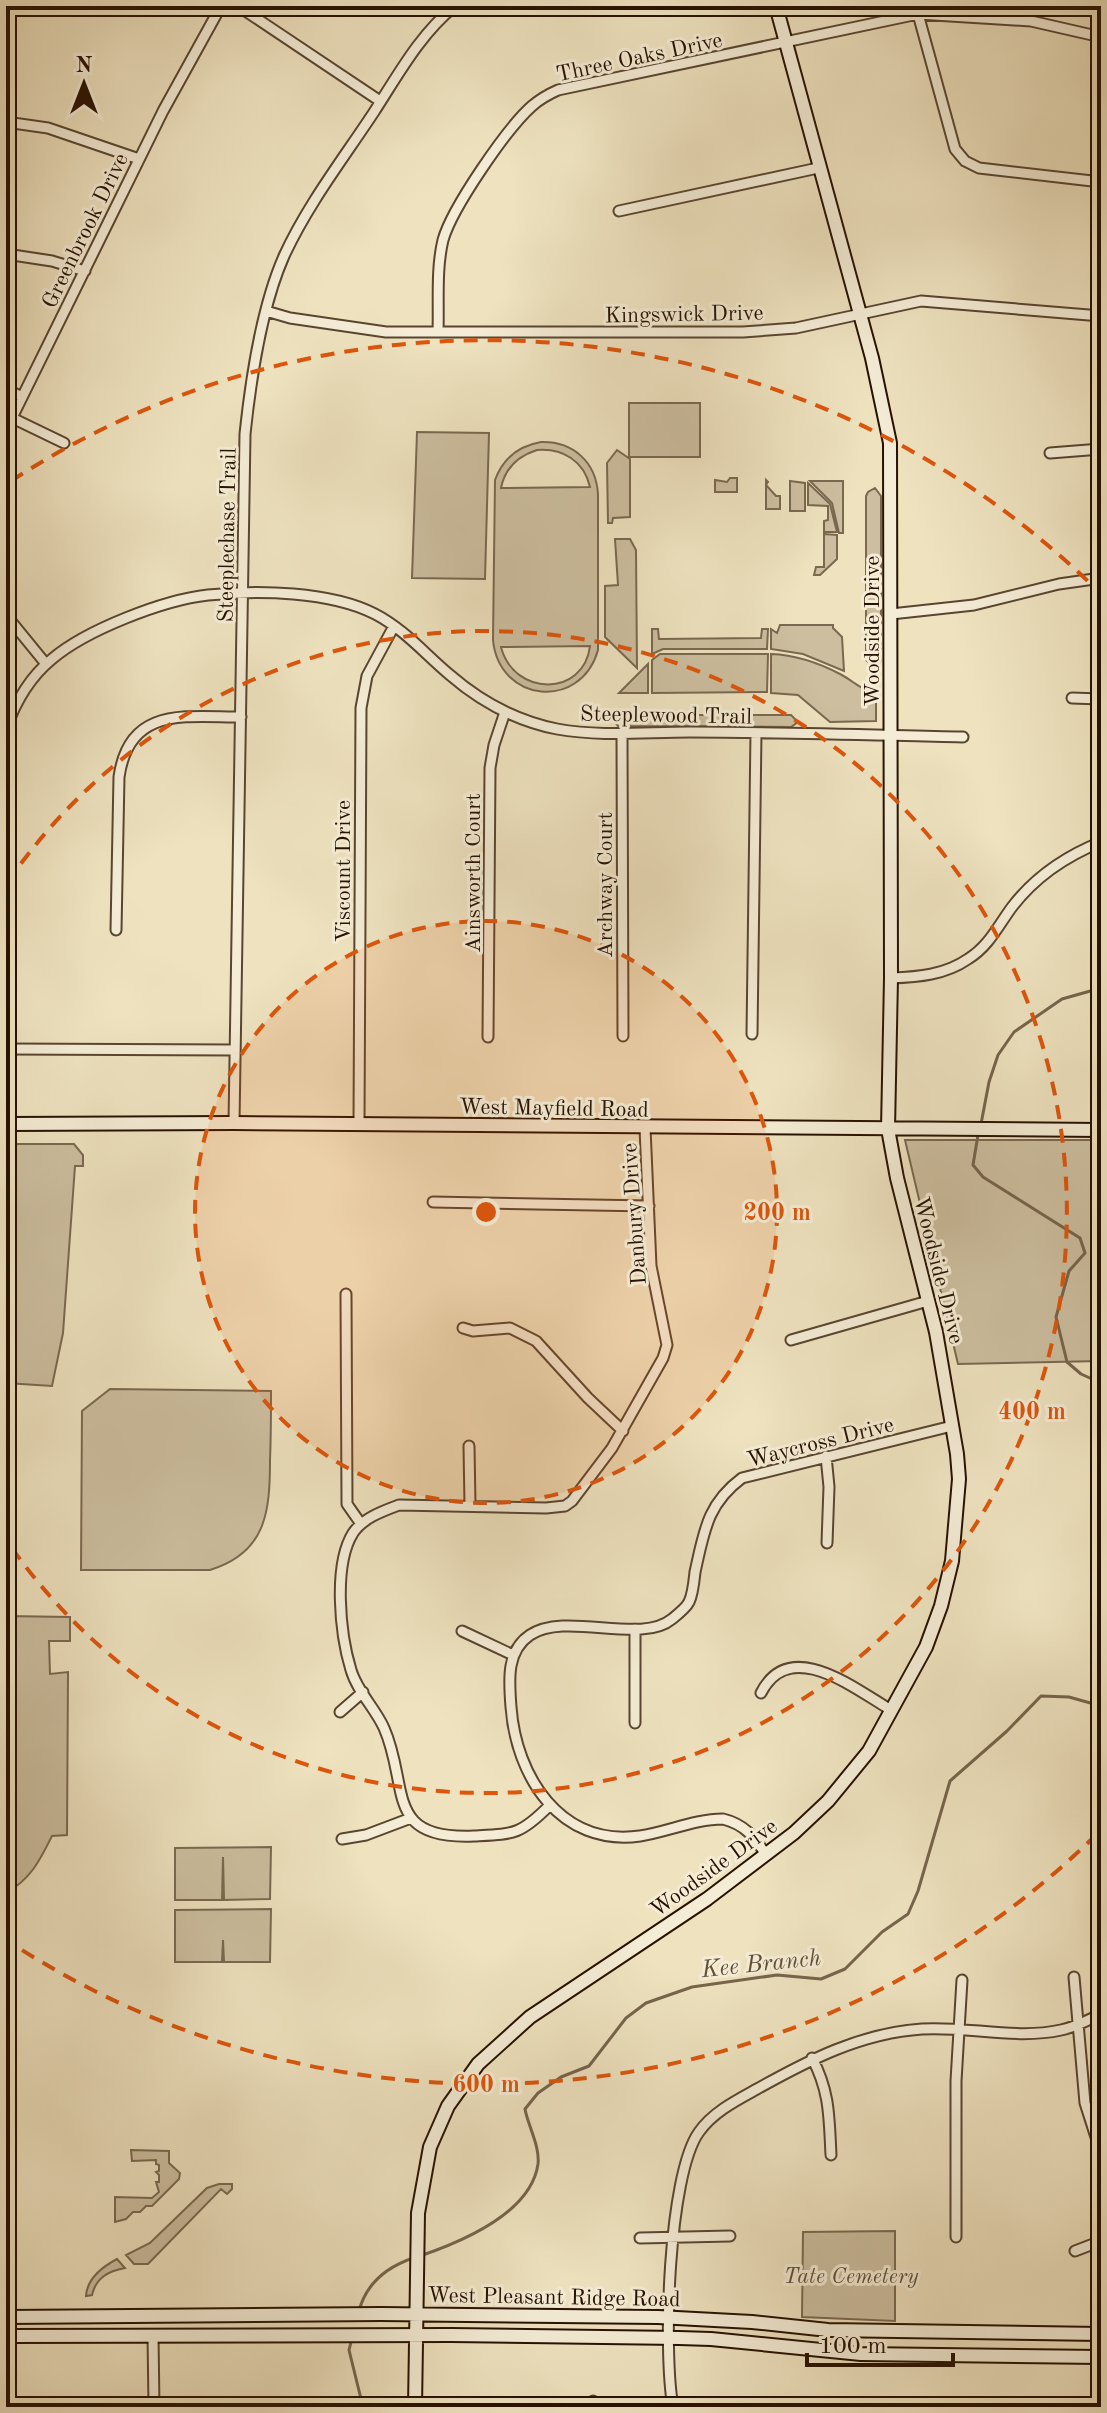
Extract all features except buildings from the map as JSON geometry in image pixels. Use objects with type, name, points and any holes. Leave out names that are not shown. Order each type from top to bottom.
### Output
[{"type":"street","name":"Greenbrook Drive","points":[[6,430],[9,417],[22,397],[163,111],[221,6]]},
{"type":"street","points":[[238,6],[380,101]]},
{"type":"street","name":"Steeplechase Trail","points":[[234,1123],[245,434],[266,311],[284,257],[311,204],[414,50],[453,6]]},
{"type":"street","name":"Woodside Drive","points":[[415,2407],[417,2226],[430,2147],[448,2106],[487,2055],[530,2017],[707,1899],[766,1855],[794,1833],[850,1777],[869,1751],[926,1647],[941,1606],[952,1561],[959,1479],[952,1426],[944,1373],[888,1129],[891,978],[890,443],[859,314],[776,6]]},
{"type":"street","points":[[918,14],[955,149],[965,161],[979,168],[1101,182]]},
{"type":"street","name":"Three Oaks Drive","points":[[438,332],[440,260],[449,224],[469,189],[530,107],[558,90],[918,14],[1031,21],[1101,37]]},
{"type":"street","points":[[6,122],[48,128],[139,159]]},
{"type":"street","points":[[619,211],[818,168]]},
{"type":"street","points":[[6,254],[52,261],[85,271]]},
{"type":"street","name":"Kingswick Drive","points":[[266,311],[290,318],[386,332],[743,332],[796,328],[909,302],[943,301],[1101,316]]},
{"type":"street","points":[[6,389],[22,397]]},
{"type":"street","points":[[9,417],[64,443]]},
{"type":"street","points":[[1050,453],[1101,449]]},
{"type":"street","points":[[891,614],[935,612],[1059,584],[1101,578]]},
{"type":"street","name":"Steeplewood Trail","points":[[6,729],[19,699],[46,664],[66,648],[107,626],[191,598],[244,594],[330,598],[351,603],[394,626],[452,677],[505,712],[553,728],[622,734],[963,737]]},
{"type":"street","points":[[6,615],[46,664]]},
{"type":"street","name":"Viscount Drive","points":[[359,1124],[361,708],[367,676],[394,626]]},
{"type":"street","points":[[1072,698],[1101,699]]},
{"type":"street","name":"Ainsworth Court","points":[[488,1037],[490,768],[505,712]]},
{"type":"street","points":[[116,930],[119,777],[121,763],[132,738],[152,723],[165,718],[241,717]]},
{"type":"street","points":[[752,1034],[756,733]]},
{"type":"street","name":"Archway Court","points":[[622,734],[623,1036]]},
{"type":"street","points":[[891,978],[926,976],[948,970],[969,959],[991,939],[1029,887],[1061,860],[1101,842]]},
{"type":"street","points":[[6,1049],[235,1050]]},
{"type":"street","name":"West Mayfield Road","points":[[6,1124],[1101,1130]]},
{"type":"street","name":"Danbury Drive","points":[[361,1524],[399,1505],[565,1506],[572,1501],[623,1431],[667,1345],[651,1266],[645,1128]]},
{"type":"street","points":[[433,1202],[649,1206]]},
{"type":"street","points":[[346,1294],[347,1504],[361,1524],[353,1533],[343,1558],[341,1593],[351,1669],[385,1730],[404,1804],[421,1829],[447,1837],[495,1835],[528,1827],[549,1806]]},
{"type":"street","points":[[791,1340],[928,1301]]},
{"type":"street","points":[[463,1328],[473,1331],[510,1328],[536,1341],[623,1431]]},
{"type":"street","name":"Waycross Drive","points":[[513,1655],[521,1642],[543,1628],[635,1629],[670,1622],[689,1602],[706,1526],[714,1507],[726,1490],[742,1478],[952,1426]]},
{"type":"street","points":[[469,1446],[470,1505]]},
{"type":"street","points":[[826,1456],[829,1487],[827,1543]]},
{"type":"street","points":[[635,1629],[635,1723]]},
{"type":"street","points":[[462,1631],[513,1655],[510,1686],[515,1741],[525,1768],[549,1806],[566,1820],[624,1836],[639,1836],[715,1819],[727,1820],[752,1834],[766,1855]]},
{"type":"street","points":[[761,1693],[772,1675],[780,1670],[806,1668],[829,1674],[891,1710]]},
{"type":"street","points":[[340,1712],[363,1692]]},
{"type":"street","points":[[342,1839],[366,1835],[411,1818]]},
{"type":"street","points":[[1074,1977],[1085,2103],[1101,2153]]},
{"type":"street","points":[[956,2237],[958,2029],[962,1980]]},
{"type":"street","points":[[667,2338],[684,2166],[700,2130],[734,2102],[812,2058],[857,2041],[918,2029],[1047,2031],[1079,2025],[1101,2014]]},
{"type":"street","points":[[812,2058],[828,2098],[831,2155]]},
{"type":"street","points":[[640,2238],[730,2236]]},
{"type":"street","points":[[1075,2251],[1101,2241]]},
{"type":"street","name":"West Pleasant Ridge Road","points":[[6,2317],[416,2314],[668,2317],[828,2330],[1101,2334]]},
{"type":"street","points":[[222,2335],[223,2315]]},
{"type":"street","points":[[153,2335],[154,2407]]},
{"type":"street","name":"West Pleasant Ridge Road","points":[[6,2336],[667,2338],[711,2339],[861,2354],[1101,2357]]},
{"type":"street","name":"West Pleasant Ridge Road","points":[[667,2338],[673,2407]]},
{"type":"green space","points":[[629,403],[700,403],[700,457],[629,457]]},
{"type":"green space","points":[[417,432],[489,433],[485,579],[412,578]]},
{"type":"green space","points":[[533,444],[563,445],[581,456],[593,472],[598,494],[598,650],[589,670],[575,683],[559,690],[541,692],[524,687],[510,677],[499,661],[493,640],[495,480],[507,459]],"holes":[[[537,450],[555,451],[571,458],[583,470],[590,487],[501,488],[513,464]],[[590,646],[585,663],[575,675],[563,682],[548,684],[533,682],[520,675],[508,663],[501,647]]]},
{"type":"green space","points":[[617,450],[630,459],[630,517],[613,518],[612,523],[608,523],[607,463]]},
{"type":"green space","points":[[730,478],[737,478],[737,492],[715,492],[715,480],[727,482]]},
{"type":"green space","points":[[790,481],[805,483],[805,511],[790,511]]},
{"type":"green space","points":[[810,481],[843,481],[843,533],[839,533],[832,503]]},
{"type":"green space","points":[[808,483],[830,504],[837,532],[824,532],[828,506],[808,505]]},
{"type":"green space","points":[[766,485],[776,496],[780,496],[780,509],[766,509]]},
{"type":"green space","points":[[875,488],[881,496],[881,660],[875,668],[866,660],[866,496]]},
{"type":"green space","points":[[824,534],[837,535],[837,559],[820,575],[814,575],[816,567],[824,567]]},
{"type":"green space","points":[[615,539],[630,539],[636,550],[637,668],[605,637],[605,586],[618,585]]},
{"type":"green space","points":[[780,625],[833,625],[842,637],[844,671],[803,654],[771,649],[771,629],[777,633]]},
{"type":"green space","points":[[652,629],[658,629],[659,639],[761,638],[762,629],[768,629],[767,649],[663,649],[652,654]]},
{"type":"green space","points":[[660,654],[768,654],[767,692],[652,693],[652,660]]},
{"type":"green space","points":[[771,654],[815,663],[873,693],[876,698],[876,721],[830,722],[798,695],[771,693]]},
{"type":"green space","points":[[648,664],[648,693],[619,693]]},
{"type":"green space","points":[[621,715],[791,715],[798,722],[791,727],[618,726],[614,721]]},
{"type":"green space","points":[[905,1140],[1101,1140],[1101,1361],[958,1364]]},
{"type":"green space","points":[[6,1144],[74,1144],[83,1155],[83,1166],[75,1166],[63,1333],[52,1386],[6,1383]]},
{"type":"green space","points":[[110,1389],[271,1391],[270,1479],[266,1513],[254,1541],[243,1553],[229,1563],[210,1570],[81,1570],[82,1411]]},
{"type":"green space","points":[[6,1616],[70,1617],[70,1641],[49,1641],[50,1674],[68,1672],[67,1835],[52,1836],[28,1875],[6,1893]]},
{"type":"green space","points":[[271,1847],[270,1899],[224,1900],[223,1857],[222,1900],[175,1900],[175,1848]]},
{"type":"green space","points":[[271,1909],[270,1962],[224,1962],[223,1940],[222,1962],[175,1962],[175,1910]]},
{"type":"green space","points":[[131,2150],[169,2151],[169,2163],[180,2173],[179,2179],[152,2206],[115,2222],[115,2197],[152,2198],[159,2192],[156,2182],[159,2182],[159,2175],[156,2172],[159,2165],[156,2160],[132,2161]]},
{"type":"green space","points":[[232,2184],[232,2189],[227,2194],[221,2189],[148,2264],[134,2264],[126,2255],[150,2243],[207,2188]]},
{"type":"green space","name":"Tate Cemetery","points":[[895,2231],[895,2321],[802,2317],[803,2232]]},
{"type":"green space","points":[[117,2259],[125,2268],[104,2276],[96,2284],[92,2295],[86,2296],[96,2274]]},
{"type":"waterway","name":"Kee Branch","points":[[981,1124],[998,1055],[1014,1032],[1062,999],[1101,988]]},
{"type":"waterway","name":"Kee Branch","points":[[978,1135],[973,1165],[983,1177],[1080,1238],[1085,1253],[1069,1271],[1056,1317],[1067,1362],[1081,1374],[1101,1383]]},
{"type":"waterway","name":"Kee Branch","points":[[420,2256],[474,2234],[508,2211],[522,2197],[533,2181],[538,2164],[525,2109],[538,2093],[561,2077],[589,2066],[626,2018],[646,2003],[692,1987],[777,1975],[821,1979],[845,1969],[882,1932],[908,1914],[918,1891],[950,1781],[1041,1696],[1069,1697],[1101,1706]]},
{"type":"waterway","name":"Kee Branch","points":[[359,2311],[362,2301],[379,2278],[413,2258]]},
{"type":"waterway","name":"Kee Branch","points":[[352,2338],[349,2350],[363,2407]]}]
